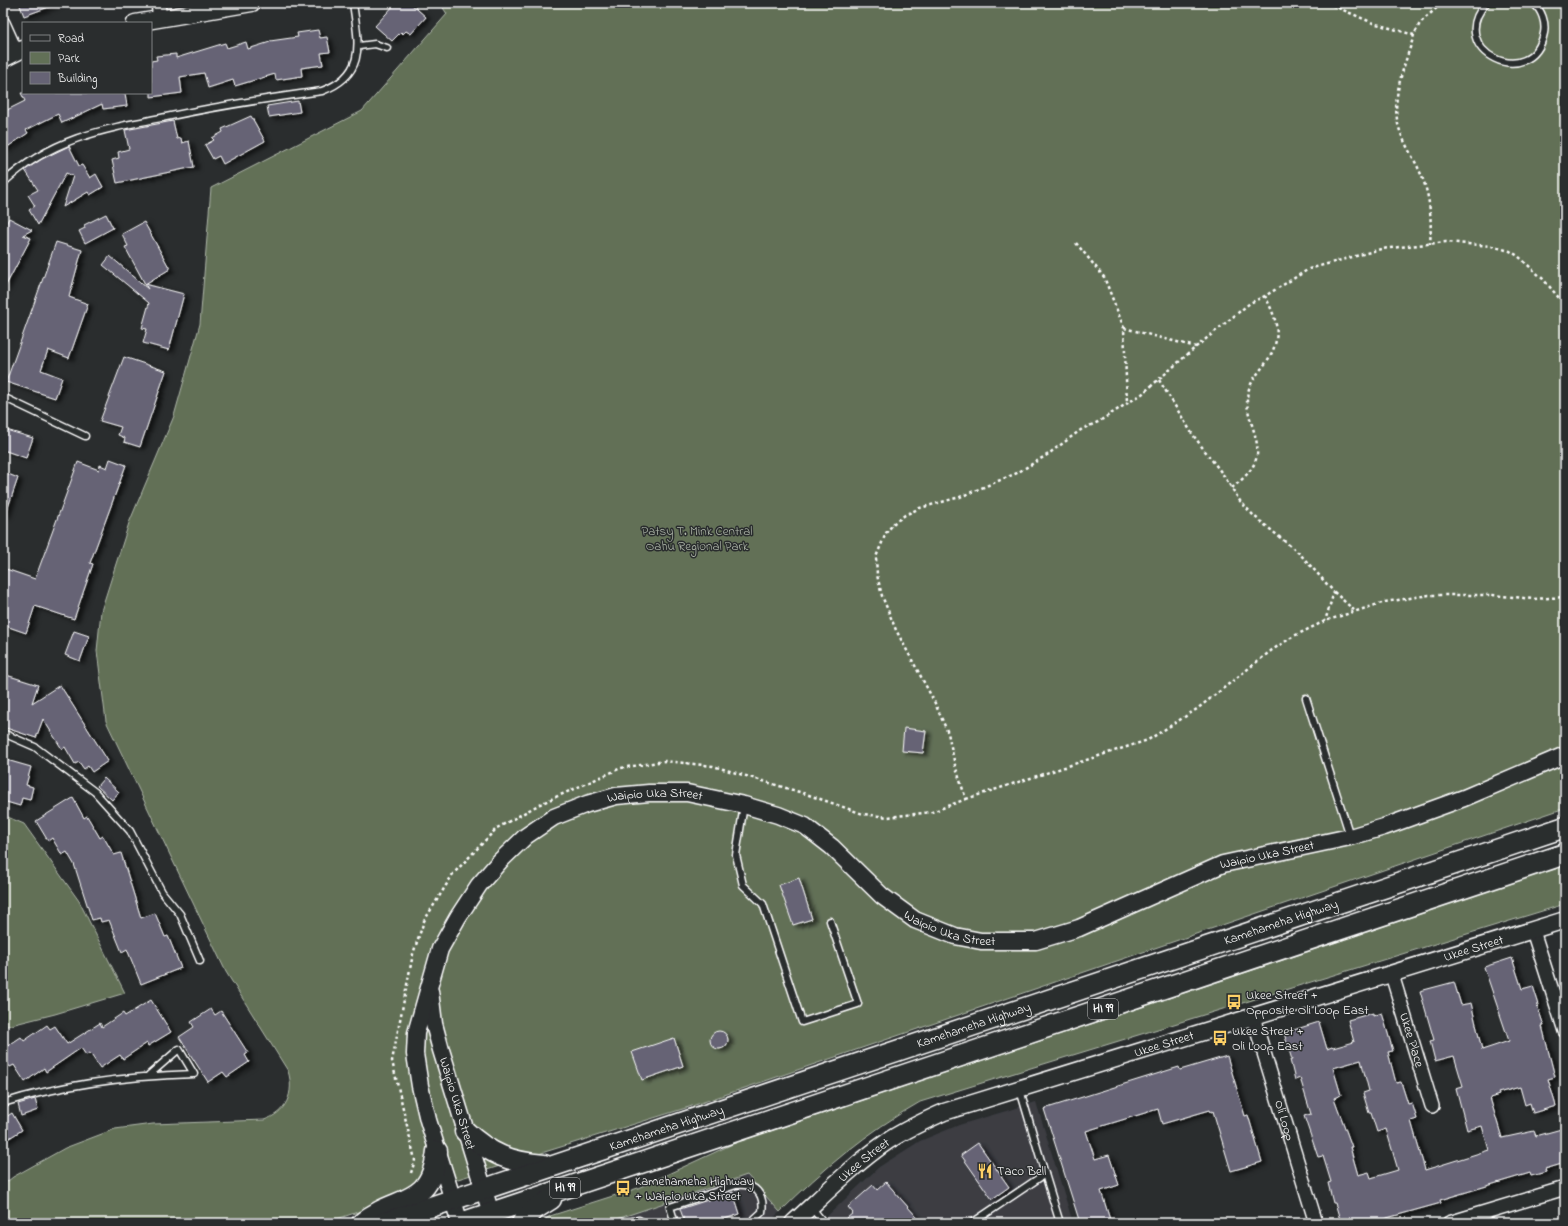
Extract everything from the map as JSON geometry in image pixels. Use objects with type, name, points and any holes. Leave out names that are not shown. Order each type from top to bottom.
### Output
[{"type":"main road","name":"Kamehameha Highway","points":[[383,1223],[1565,827]]},
{"type":"main road","name":"Kamehameha Highway","points":[[460,1223],[492,1218],[590,1180],[1565,854]]},
{"type":"main road","points":[[465,1131],[483,1146],[506,1159],[550,1166]]},
{"type":"main road","points":[[362,1223],[371,1215],[418,1194],[425,1187],[434,1173],[437,1151]]},
{"type":"main road","points":[[522,1223],[535,1209],[590,1180]]},
{"type":"street","points":[[137,22],[159,11],[252,3]]},
{"type":"street","points":[[3,23],[14,53]]},
{"type":"street","name":"Waipio Uka Street","points":[[460,1223],[437,1151],[420,1086],[415,1054],[416,1033],[440,949],[479,884],[526,836],[554,817],[587,804],[616,796],[649,793],[687,793],[744,805],[778,815],[805,826],[832,847],[882,896],[915,920],[955,936],[981,941],[1036,941],[1060,935],[1223,864],[1350,837],[1384,827],[1464,798],[1565,755]]},
{"type":"street","name":"Ukee Street","points":[[793,1223],[870,1154],[903,1132],[944,1112],[1392,975],[1565,920]]},
{"type":"street","points":[[1533,931],[1565,1031]]},
{"type":"street","name":"Ukee Place","points":[[1392,975],[1432,1106]]},
{"type":"street","name":"Waipio Uka Street","points":[[430,982],[434,1024],[439,1044],[492,1218]]},
{"type":"street","name":"Oli Loop","points":[[1254,1017],[1316,1223]]},
{"type":"street","points":[[1449,1223],[1477,1219],[1565,1188]]},
{"type":"lane","points":[[3,183],[29,160],[74,138],[100,130],[228,104],[329,89],[335,86],[349,74],[359,46],[353,3]]},
{"type":"lane","points":[[1486,3],[1476,19],[1475,30],[1477,40],[1488,55],[1504,63],[1516,63],[1527,58],[1540,46],[1545,28],[1543,16],[1537,4]]},
{"type":"lane","points":[[359,46],[375,44],[386,48]]},
{"type":"lane","points":[[3,397],[85,436]]},
{"type":"lane","points":[[1306,698],[1350,837]]},
{"type":"lane","points":[[3,733],[35,747],[95,792],[130,831],[162,892],[180,914],[200,961]]},
{"type":"lane","points":[[744,805],[736,855],[743,886],[763,904],[802,1022],[858,1004],[830,921]]},
{"type":"lane","points":[[3,1103],[34,1093],[149,1075],[194,1074],[179,1049],[149,1075]]},
{"type":"lane","points":[[1020,1088],[1060,1223]]},
{"type":"lane","points":[[972,1223],[1045,1174]]},
{"type":"lane","points":[[675,1223],[670,1207],[736,1184],[744,1184],[752,1187],[760,1194],[764,1202],[762,1212],[750,1223]]},
{"type":"lane","points":[[811,1207],[824,1223]]},
{"type":"lane","points":[[623,1223],[639,1220],[644,1223]]},
{"type":"path","points":[[1328,3],[1373,23],[1414,35]]},
{"type":"path","points":[[1430,244],[1431,215],[1426,189],[1421,173],[1403,140],[1398,124],[1397,108],[1399,91],[1414,35],[1420,23],[1442,3]]},
{"type":"path","points":[[1076,243],[1104,277],[1124,328],[1127,404]]},
{"type":"path","points":[[966,798],[948,733],[934,701],[896,630],[882,596],[877,575],[876,557],[886,533],[894,523],[905,515],[920,508],[940,504],[1017,474],[1047,455],[1082,429],[1098,422],[1127,404],[1159,380],[1196,347],[1250,303],[1265,296],[1309,269],[1381,249],[1430,244],[1473,244],[1510,251],[1543,279],[1565,305]]},
{"type":"path","points":[[1232,488],[1253,466],[1258,454],[1257,442],[1247,406],[1248,393],[1252,381],[1270,357],[1277,342],[1277,326],[1265,296]]},
{"type":"path","points":[[1124,328],[1196,347]]},
{"type":"path","points":[[1159,380],[1193,435],[1254,516],[1300,554],[1334,592],[1355,611]]},
{"type":"path","points":[[1325,621],[1334,592]]},
{"type":"path","points":[[411,1173],[415,1160],[392,1061],[413,954],[424,921],[453,874],[497,828],[540,804],[622,768],[665,761],[713,766],[806,794],[863,814],[888,818],[932,812],[966,798],[1148,740],[1196,709],[1272,650],[1325,621],[1385,602],[1429,595],[1492,595],[1534,599],[1565,597]]},
{"type":"shaded area","points":[[1036,1102],[1073,1223],[820,1223],[879,1167],[920,1141],[959,1125]]},
{"type":"shaded area","points":[[747,1175],[780,1212],[768,1223],[605,1223]]},
{"type":"green space","name":"Patsy T. Mink Central Oahu Regional Park","points":[[440,3],[1565,3],[1565,808],[689,1107],[426,1189],[325,1223],[3,1223],[3,1185],[13,1177],[65,1148],[115,1129],[153,1124],[264,1120],[272,1117],[287,1101],[290,1087],[288,1071],[226,972],[106,721],[97,651],[101,611],[129,523],[174,416],[200,324],[211,188],[362,111],[447,14]]},
{"type":"green space","points":[[3,815],[24,824],[79,901],[125,993],[55,1014],[3,1027]]},
{"type":"green space","points":[[1565,866],[1565,904],[920,1102],[882,1126],[846,1152],[780,1212],[747,1175],[605,1223],[540,1223],[550,1216],[638,1188],[737,1142]]},
{"type":"building","points":[[19,3],[56,3],[57,4],[24,16]]},
{"type":"building","points":[[396,3],[410,3],[426,17],[411,34],[406,31],[403,34],[401,32],[392,41],[375,26]]},
{"type":"building","points":[[318,30],[320,38],[327,37],[330,52],[321,53],[323,65],[301,68],[302,76],[276,80],[275,74],[235,86],[233,80],[208,88],[204,73],[180,77],[182,93],[151,97],[152,61],[157,60],[156,56],[176,54],[176,58],[225,43],[227,48],[246,42],[248,49],[270,41],[298,37],[297,33]]},
{"type":"building","points":[[21,93],[125,94],[127,106],[103,109],[102,104],[62,123],[58,114],[26,130],[28,133],[3,150],[3,112],[25,101]]},
{"type":"building","points":[[298,101],[300,112],[269,117],[267,106]]},
{"type":"building","points":[[251,116],[265,141],[223,164],[219,156],[213,159],[205,145],[214,140],[212,138],[223,132],[222,129]]},
{"type":"building","points":[[173,121],[177,139],[181,138],[182,143],[189,141],[194,167],[117,183],[112,160],[119,158],[118,152],[129,149],[125,130]]},
{"type":"building","points":[[69,146],[79,166],[82,165],[90,178],[96,174],[103,187],[90,195],[88,192],[63,207],[73,176],[66,173],[38,225],[29,210],[35,206],[28,195],[38,190],[25,170],[42,159]]},
{"type":"building","points":[[106,214],[113,228],[85,243],[79,231],[85,228],[84,225]]},
{"type":"building","points":[[9,218],[32,230],[23,235],[31,238],[3,291],[3,230]]},
{"type":"building","points":[[144,222],[170,269],[145,284],[125,247],[128,246],[122,234]]},
{"type":"building","points":[[56,242],[82,250],[69,297],[88,304],[69,358],[48,350],[41,370],[62,378],[55,398],[6,382]]},
{"type":"building","points":[[110,256],[148,289],[145,284],[184,294],[169,350],[143,343],[147,329],[142,328],[149,303],[103,265]]},
{"type":"building","points":[[124,357],[166,371],[140,447],[124,442],[125,438],[118,435],[121,427],[100,421]]},
{"type":"building","points":[[3,429],[33,438],[26,458],[3,450]]},
{"type":"building","points":[[110,459],[126,465],[90,563],[93,564],[74,619],[35,606],[26,633],[3,625],[3,568],[35,579],[78,462],[99,470],[100,465],[107,468]]},
{"type":"building","points":[[3,472],[18,478],[5,516],[3,515]]},
{"type":"building","points":[[74,631],[89,636],[80,661],[65,655]]},
{"type":"building","points":[[3,674],[38,685],[32,703],[60,685],[108,761],[92,772],[88,766],[84,769],[79,762],[75,764],[65,747],[62,749],[43,719],[36,738],[3,727]]},
{"type":"building","points":[[904,728],[926,731],[923,753],[902,751]]},
{"type":"building","points":[[3,759],[31,767],[26,785],[33,787],[30,800],[22,798],[20,806],[3,801]]},
{"type":"building","points":[[104,778],[119,792],[112,800],[97,786]]},
{"type":"building","points":[[73,798],[84,818],[87,816],[100,838],[103,836],[114,855],[121,853],[141,918],[155,913],[165,937],[168,936],[181,968],[141,984],[127,949],[122,952],[109,920],[101,922],[100,918],[92,920],[74,864],[67,852],[62,855],[52,838],[48,841],[36,821]]},
{"type":"building","points":[[799,878],[812,919],[793,925],[779,885]]},
{"type":"building","points":[[1512,958],[1522,989],[1533,986],[1539,1005],[1537,1005],[1544,1026],[1542,1026],[1555,1077],[1548,1079],[1556,1106],[1533,1113],[1530,1103],[1525,1105],[1520,1087],[1498,1093],[1499,1095],[1490,1098],[1502,1138],[1534,1131],[1536,1136],[1565,1128],[1565,1163],[1545,1169],[1546,1172],[1531,1176],[1530,1173],[1440,1200],[1441,1203],[1387,1218],[1384,1220],[1385,1223],[1341,1223],[1335,1203],[1333,1203],[1328,1183],[1331,1182],[1323,1156],[1318,1157],[1304,1116],[1311,1114],[1300,1078],[1295,1080],[1290,1060],[1292,1060],[1284,1033],[1319,1022],[1327,1049],[1333,1048],[1354,1042],[1348,1020],[1373,1013],[1373,1016],[1382,1013],[1393,1051],[1388,1052],[1396,1083],[1401,1082],[1408,1104],[1412,1103],[1417,1119],[1411,1121],[1425,1170],[1489,1150],[1482,1126],[1467,1130],[1456,1088],[1463,1086],[1454,1056],[1435,1061],[1430,1041],[1434,1040],[1420,991],[1454,982],[1461,1005],[1471,1003],[1482,1050],[1509,1041],[1484,967]],"holes":[[[1361,1060],[1369,1091],[1363,1093],[1369,1113],[1371,1113],[1377,1132],[1386,1129],[1398,1170],[1371,1178],[1369,1172],[1358,1175],[1350,1147],[1352,1147],[1334,1098],[1341,1095],[1333,1068]]]},
{"type":"building","points":[[151,1000],[171,1032],[148,1046],[147,1043],[123,1059],[120,1055],[100,1068],[90,1053],[86,1055],[81,1048],[46,1072],[44,1068],[25,1082],[14,1065],[10,1067],[3,1056],[3,1049],[21,1037],[24,1041],[47,1025],[50,1029],[55,1026],[67,1044],[100,1023],[102,1027],[123,1013],[125,1016]]},
{"type":"building","points":[[211,1009],[215,1015],[221,1011],[248,1053],[245,1055],[249,1062],[227,1077],[223,1072],[208,1082],[179,1037],[194,1027],[191,1022]]},
{"type":"building","points":[[715,1031],[723,1031],[728,1036],[726,1047],[723,1049],[715,1049],[710,1044],[710,1036]]},
{"type":"building","points":[[674,1038],[683,1066],[642,1080],[632,1052]]},
{"type":"building","points":[[1227,1056],[1245,1116],[1248,1115],[1262,1162],[1231,1171],[1213,1111],[1211,1112],[1210,1110],[1162,1124],[1158,1109],[1086,1131],[1095,1159],[1109,1155],[1119,1185],[1101,1191],[1111,1223],[1080,1223],[1044,1109],[1179,1067],[1180,1070]]},
{"type":"building","points":[[35,1099],[38,1110],[21,1116],[18,1104]]},
{"type":"building","points":[[12,1113],[22,1130],[3,1142],[3,1119]]},
{"type":"building","name":"Taco Bell","points":[[978,1143],[1009,1187],[992,1199],[961,1155]]},
{"type":"building","points":[[886,1182],[922,1223],[841,1223],[853,1213],[848,1207],[873,1185],[877,1190]]},
{"type":"building","points":[[733,1192],[740,1214],[712,1223],[685,1223],[680,1209]]},
{"type":"place","name":"Ukee Street + Opposite Oli Loop East","points":[[1234,1002]]},
{"type":"place","name":"Ukee Street + Oli Loop East","points":[[1220,1038]]},
{"type":"place","name":"Taco Bell","points":[[985,1171]]},
{"type":"place","name":"Kamehameha Highway + Waipio Uka Street","points":[[623,1188]]}]
